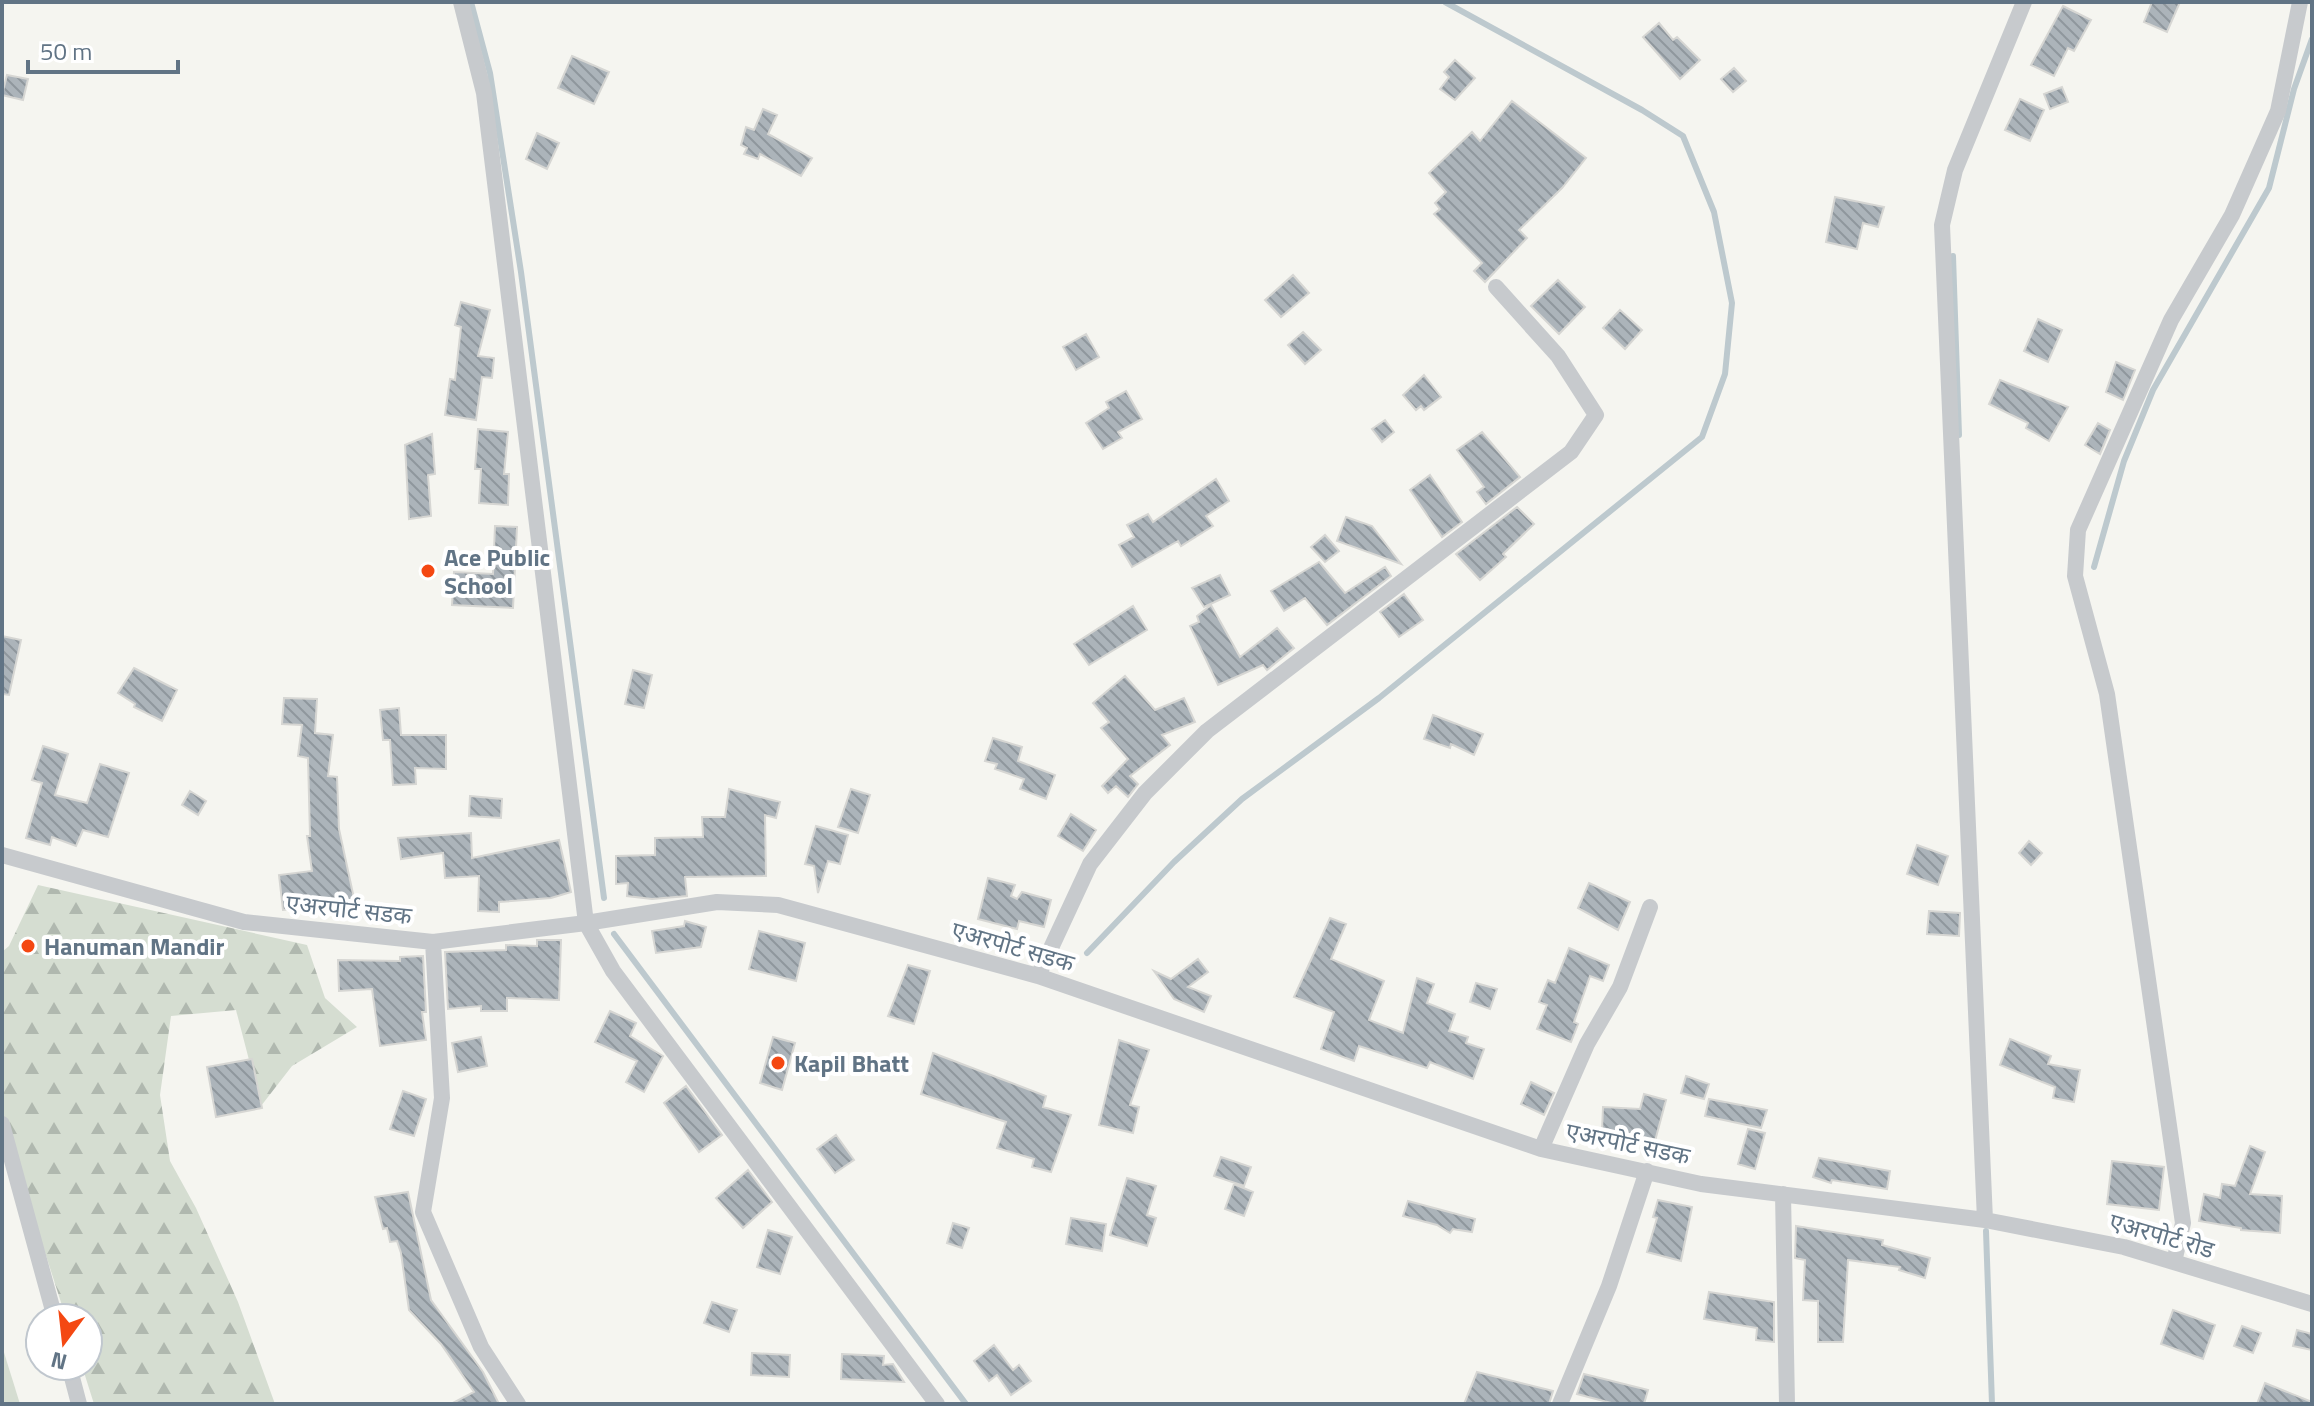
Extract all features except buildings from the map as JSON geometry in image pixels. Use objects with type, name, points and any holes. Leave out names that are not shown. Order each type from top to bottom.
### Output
[{"type":"street","points":[[461,2],[484,93],[586,923],[613,971],[937,1404]]},
{"type":"street","points":[[1990,1221],[1942,225],[1955,170],[2024,2]]},
{"type":"street","points":[[2174,1262],[2183,1223],[2107,694],[2075,576],[2078,530],[2171,320],[2232,215],[2278,111],[2300,2]]},
{"type":"street","points":[[1038,976],[1090,864],[1145,793],[1207,731],[1571,452],[1596,415],[1558,356],[1496,287]]},
{"type":"street","name":"एअरपोर्ट सडक","points":[[2,855],[244,922],[433,942],[586,923],[717,902],[778,905],[1038,976],[1541,1149],[1701,1184],[1990,1221]]},
{"type":"street","points":[[1541,1149],[1587,1044],[1620,987],[1650,907]]},
{"type":"street","points":[[433,942],[442,1098],[423,1212],[481,1347],[518,1404]]},
{"type":"street","points":[[2,1124],[51,1302]]},
{"type":"street","points":[[1560,1404],[1609,1286],[1647,1171]]},
{"type":"street","points":[[1783,1194],[1787,1404]]},
{"type":"street","name":"एअरपोर्ट रोड","points":[[1990,1221],[2124,1247],[2312,1304]]},
{"type":"street","points":[[73,1382],[79,1404]]},
{"type":"green space","points":[[38,885],[307,945],[325,998],[357,1027],[292,1066],[261,1106],[236,1010],[171,1016],[160,1095],[170,1161],[196,1208],[238,1302],[275,1404],[94,1404],[87,1382],[104,1382],[104,1302],[61,1302],[2,1118],[2,952],[9,946]]},
{"type":"green space","points":[[2,1346],[20,1404],[2,1404]]},
{"type":"waterway","points":[[471,2],[490,73],[521,272],[604,898]]},
{"type":"waterway","points":[[1087,953],[1174,862],[1242,799],[1379,698],[1702,437],[1725,374],[1732,303],[1714,212],[1683,136],[1642,110],[1445,2]]},
{"type":"waterway","points":[[2094,567],[2124,461],[2153,390],[2269,188],[2294,89],[2312,39]]},
{"type":"waterway","points":[[1953,256],[1959,435]]},
{"type":"waterway","points":[[614,934],[966,1404]]},
{"type":"waterway","points":[[1986,1231],[1992,1404]]},
{"type":"place","name":"Ace Public School","points":[[428,571]]},
{"type":"place","name":"Hanuman Mandir","points":[[28,946]]},
{"type":"place","name":"Kapil Bhatt","points":[[778,1063]]}]
